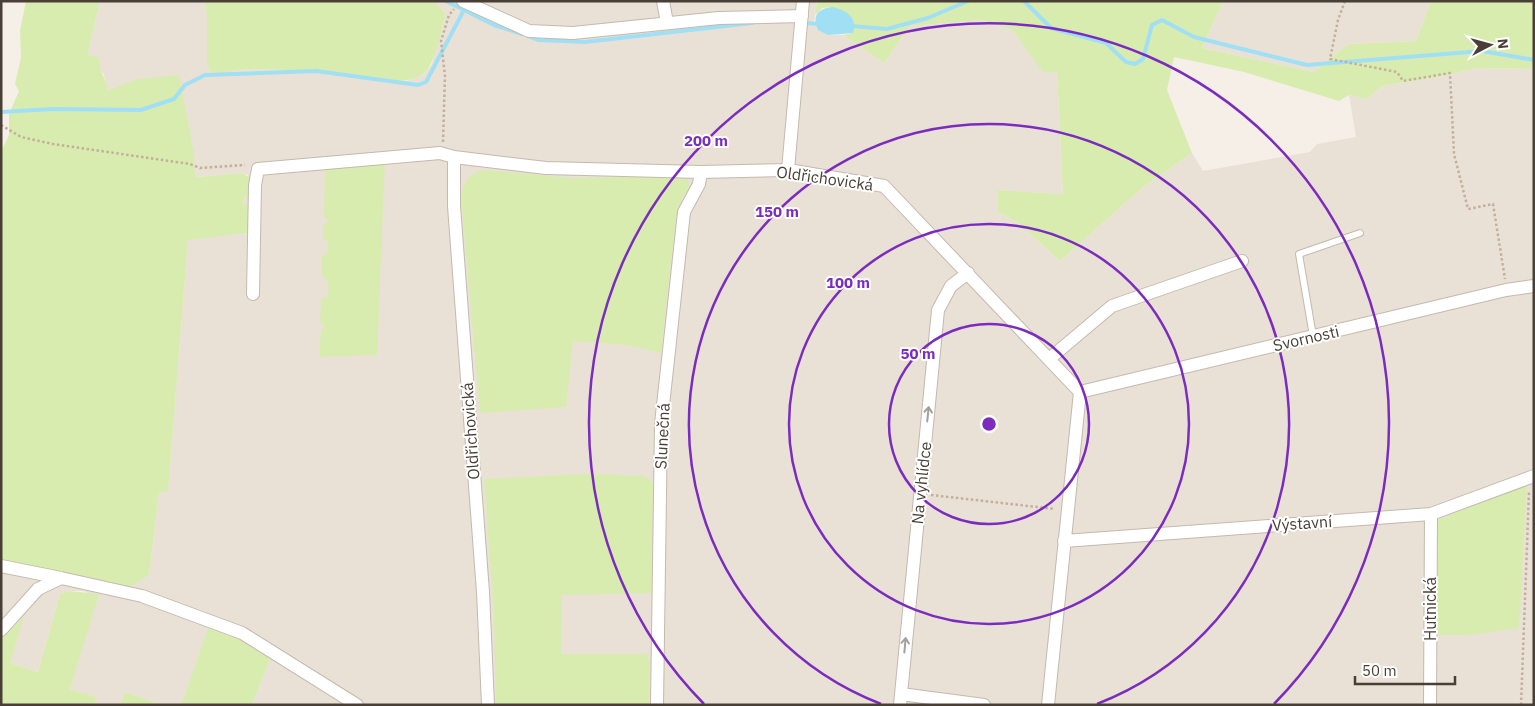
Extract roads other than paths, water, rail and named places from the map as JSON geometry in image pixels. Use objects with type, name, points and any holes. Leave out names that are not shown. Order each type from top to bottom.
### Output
[{"type":"street","points":[[663,1],[667,23]]},
{"type":"street","points":[[788,170],[803,1]]},
{"type":"street","points":[[459,5],[529,31],[573,32],[719,18],[802,16]]},
{"type":"street","name":"Oldřichovická","points":[[252,294],[255,185],[258,169],[440,153],[454,157],[546,168],[701,172],[788,170],[884,186],[968,272],[1080,392]]},
{"type":"street","name":"Oldřichovická","points":[[454,157],[454,206],[483,592],[488,705]]},
{"type":"street","name":"Slunečná","points":[[657,705],[661,424],[684,212],[699,184],[701,172]]},
{"type":"street","points":[[1049,360],[1112,306],[1242,261]]},
{"type":"street","name":"Na vyhlídce","points":[[900,699],[938,310],[951,286],[968,272]]},
{"type":"street","name":"Svornosti","points":[[1080,392],[1506,290],[1534,286]]},
{"type":"street","points":[[1048,705],[1080,392]]},
{"type":"street","name":"Výstavní","points":[[1064,541],[1430,514],[1531,477]]},
{"type":"street","name":"Hutnická","points":[[1430,514],[1430,705]]},
{"type":"street","points":[[1,566],[142,596],[242,633],[357,705]]},
{"type":"street","points":[[1,630],[38,589],[61,578]]},
{"type":"street","points":[[900,699],[984,705]]},
{"type":"lane","points":[[1313,336],[1299,254],[1360,233]]},
{"type":"water","points":[[832,7],[850,15],[854,23],[853,33],[828,35],[818,30],[816,25],[817,14],[823,9]]},
{"type":"waterway","points":[[446,1],[494,25],[522,34]]},
{"type":"waterway","points":[[852,26],[887,29],[928,18],[968,1]]},
{"type":"waterway","points":[[1024,1],[1051,28],[1106,43],[1126,62],[1135,64],[1143,59],[1152,25],[1162,20],[1194,37],[1307,65],[1482,51],[1534,60]]},
{"type":"waterway","points":[[1,112],[53,109],[141,110],[174,99],[185,85],[205,75],[316,71],[418,85],[426,82],[464,10]]},
{"type":"waterway","points":[[528,36],[539,40],[585,42],[752,23]]},
{"type":"waterway","points":[[804,23],[820,24]]}]
